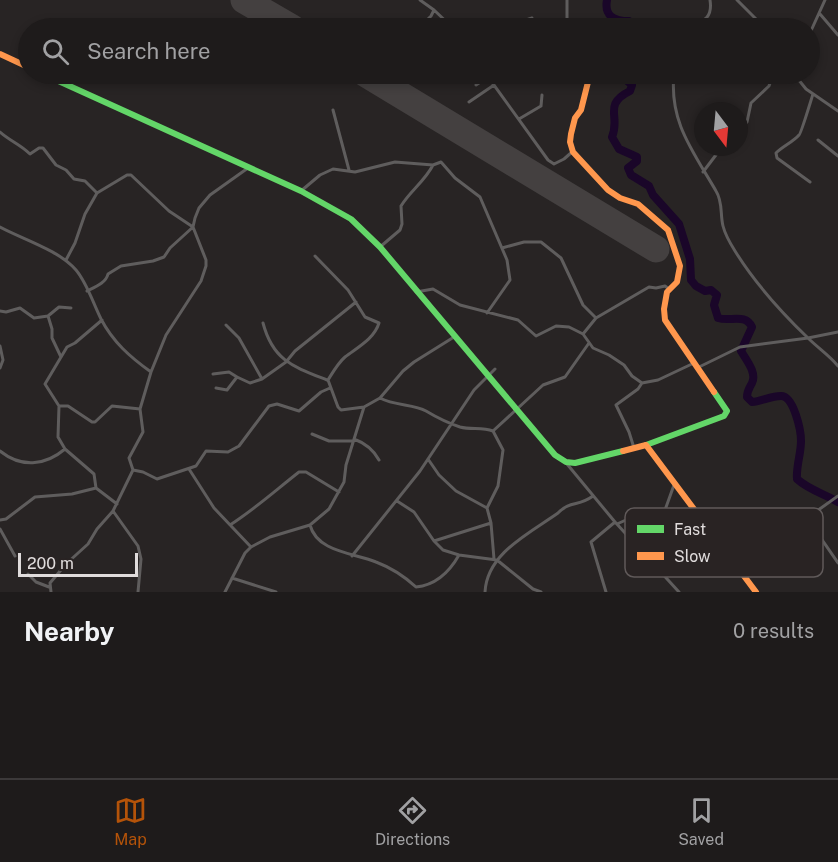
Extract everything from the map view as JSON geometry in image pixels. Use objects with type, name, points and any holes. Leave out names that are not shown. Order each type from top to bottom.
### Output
[{"type":"main road","points":[[0,54],[18,62]]},
{"type":"main road","points":[[65,84],[301,191],[344,214],[380,247],[516,410],[555,455],[566,462],[583,462],[646,445],[727,414],[665,320],[664,309],[669,289],[677,282],[680,266],[668,230],[638,204],[620,198],[608,190],[573,152],[570,142],[571,135],[575,118],[581,110],[588,84]]},
{"type":"main road","points":[[646,445],[693,508]]},
{"type":"main road","points":[[745,577],[756,592]]},
{"type":"street","points":[[420,0],[442,18]]},
{"type":"street","points":[[567,0],[567,18]]},
{"type":"street","points":[[706,18],[712,10],[710,0]]},
{"type":"street","points":[[737,0],[755,18]]},
{"type":"street","points":[[817,18],[825,0]]},
{"type":"street","points":[[429,18],[434,10]]},
{"type":"street","points":[[819,13],[838,35]]},
{"type":"street","points":[[674,84],[673,101],[687,142],[717,192],[722,209],[723,229],[734,250],[764,289],[808,338],[838,366]]},
{"type":"street","points":[[748,117],[751,103],[770,84]]},
{"type":"street","points":[[802,84],[838,111]]},
{"type":"street","points":[[469,102],[494,85],[548,160],[554,164],[573,152]]},
{"type":"street","points":[[810,182],[777,158],[776,153],[802,131],[813,94]]},
{"type":"street","points":[[519,119],[542,106],[542,95]]},
{"type":"street","points":[[333,110],[349,170]]},
{"type":"street","points":[[0,132],[12,142],[20,143],[30,154],[43,148],[56,165],[66,170],[74,179],[86,181],[97,193]]},
{"type":"street","points":[[818,140],[838,156]]},
{"type":"street","points":[[703,172],[715,156]]},
{"type":"street","points":[[301,191],[333,169],[355,172],[395,162],[433,165],[439,162],[445,165],[455,178],[480,197],[507,260],[510,280],[487,313]]},
{"type":"street","points":[[380,247],[400,230],[401,206],[427,176],[433,165]]},
{"type":"street","points":[[87,291],[101,284],[117,267],[164,257],[170,248],[193,227],[199,208],[210,195],[248,168]]},
{"type":"street","points":[[50,591],[50,583],[88,544],[117,504],[133,470],[129,458],[143,432],[140,409],[151,372],[166,335],[197,288],[206,266],[206,260],[193,227],[169,211],[131,175],[127,175],[97,193],[85,214],[75,243],[66,260]]},
{"type":"street","points":[[0,226],[66,260],[80,275],[102,320],[126,353],[151,372]]},
{"type":"street","points":[[502,248],[524,242],[541,242],[561,258],[583,305],[596,318]]},
{"type":"street","points":[[315,256],[348,290],[365,317],[379,323],[376,331],[367,341],[343,359],[328,380],[334,399],[341,410],[364,407],[380,398],[402,371],[454,337]]},
{"type":"street","points":[[584,334],[596,318],[649,286],[656,288],[665,286],[669,289]]},
{"type":"street","points":[[416,292],[433,289],[460,305],[518,320],[536,336],[562,325],[584,334],[593,348],[624,365],[632,376],[642,383],[658,380],[740,347],[838,332]]},
{"type":"street","points":[[213,374],[229,372],[250,384],[262,379],[286,362],[295,351],[356,302]]},
{"type":"street","points":[[0,311],[6,312],[20,308],[34,318],[48,316],[59,307],[71,308]]},
{"type":"street","points":[[48,316],[52,338],[61,357]]},
{"type":"street","points":[[102,320],[67,347],[45,384],[59,406],[57,433],[65,449],[94,474],[96,488],[117,504]]},
{"type":"street","points":[[263,323],[267,339],[281,358],[328,380]]},
{"type":"street","points":[[226,325],[239,338],[262,379]]},
{"type":"street","points":[[493,431],[543,385],[565,377],[589,343]]},
{"type":"street","points":[[0,346],[3,360],[0,368]]},
{"type":"street","points":[[352,555],[397,501],[474,390],[495,369]]},
{"type":"street","points":[[216,388],[227,390],[237,377]]},
{"type":"street","points":[[634,448],[616,405],[638,389],[642,383]]},
{"type":"street","points":[[133,470],[157,478],[189,469],[196,466],[206,451],[228,452],[239,446],[269,406],[277,404],[299,411],[321,392],[330,388]]},
{"type":"street","points":[[380,398],[390,403],[426,411],[430,415],[466,428],[482,427],[493,431],[503,450],[498,486],[487,508],[496,560]]},
{"type":"street","points":[[59,406],[68,406],[92,422],[95,422],[112,406],[140,409]]},
{"type":"street","points":[[225,592],[245,553],[251,547],[270,537],[310,525],[329,509],[344,482],[346,465],[364,407]]},
{"type":"street","points":[[312,434],[329,441],[363,442],[379,460]]},
{"type":"street","points":[[1,454],[21,463],[31,464],[56,457],[65,449]]},
{"type":"street","points":[[428,459],[439,475],[456,491],[487,508]]},
{"type":"street","points":[[566,462],[625,533]]},
{"type":"street","points":[[189,469],[214,508],[251,547]]},
{"type":"street","points":[[230,525],[254,510],[265,498],[299,472],[306,472],[339,492]]},
{"type":"street","points":[[666,508],[674,483]]},
{"type":"street","points":[[0,520],[6,519],[35,496],[72,494],[96,488]]},
{"type":"street","points":[[485,592],[496,560],[506,551],[566,505],[584,503],[593,496]]},
{"type":"street","points":[[820,508],[838,496]]},
{"type":"street","points":[[397,501],[414,512],[443,550],[459,555],[496,560],[533,589],[541,592]]},
{"type":"street","points":[[113,511],[141,553],[138,592]]},
{"type":"street","points":[[606,592],[591,542],[616,523],[625,520]]},
{"type":"street","points":[[434,541],[491,523]]},
{"type":"street","points":[[310,525],[312,534],[316,538],[352,555],[374,561],[401,574],[416,587],[421,586]]},
{"type":"street","points":[[0,529],[15,556]]},
{"type":"street","points":[[823,541],[838,563]]},
{"type":"street","points":[[415,592],[421,586],[445,574],[459,555]]},
{"type":"street","points":[[28,574],[50,591]]},
{"type":"street","points":[[665,577],[679,592]]},
{"type":"street","points":[[232,578],[276,592]]},
{"type":"waterway","points":[[607,0],[607,10],[614,18]]},
{"type":"waterway","points":[[631,84],[630,91],[622,96],[614,106],[615,123],[612,137],[619,149],[637,157],[637,161],[628,168],[631,175],[649,186],[653,195],[679,224],[690,259],[691,280],[696,286],[705,291],[711,290],[717,295],[714,305],[718,318],[746,320],[752,327],[741,351],[753,375],[747,397],[752,402],[781,396],[790,402],[801,436],[797,479],[838,502]]},
{"type":"runway","points":[[244,0],[275,18]]},
{"type":"runway","points":[[383,84],[656,249]]},
{"type":"traffic: fast","points":[[65,84],[301,191],[351,219],[380,247],[555,455],[566,462],[575,463],[623,451]]},
{"type":"traffic: fast","points":[[646,445],[724,416],[727,411],[714,392]]},
{"type":"traffic: slow","points":[[0,54],[18,62]]},
{"type":"traffic: slow","points":[[588,84],[581,110],[575,118],[571,134],[570,142],[573,152],[608,190],[620,198],[638,204],[668,230],[680,266],[677,282],[667,292],[665,320],[714,392]]},
{"type":"traffic: slow","points":[[623,451],[646,445],[693,508]]},
{"type":"traffic: slow","points":[[745,577],[756,592]]}]
